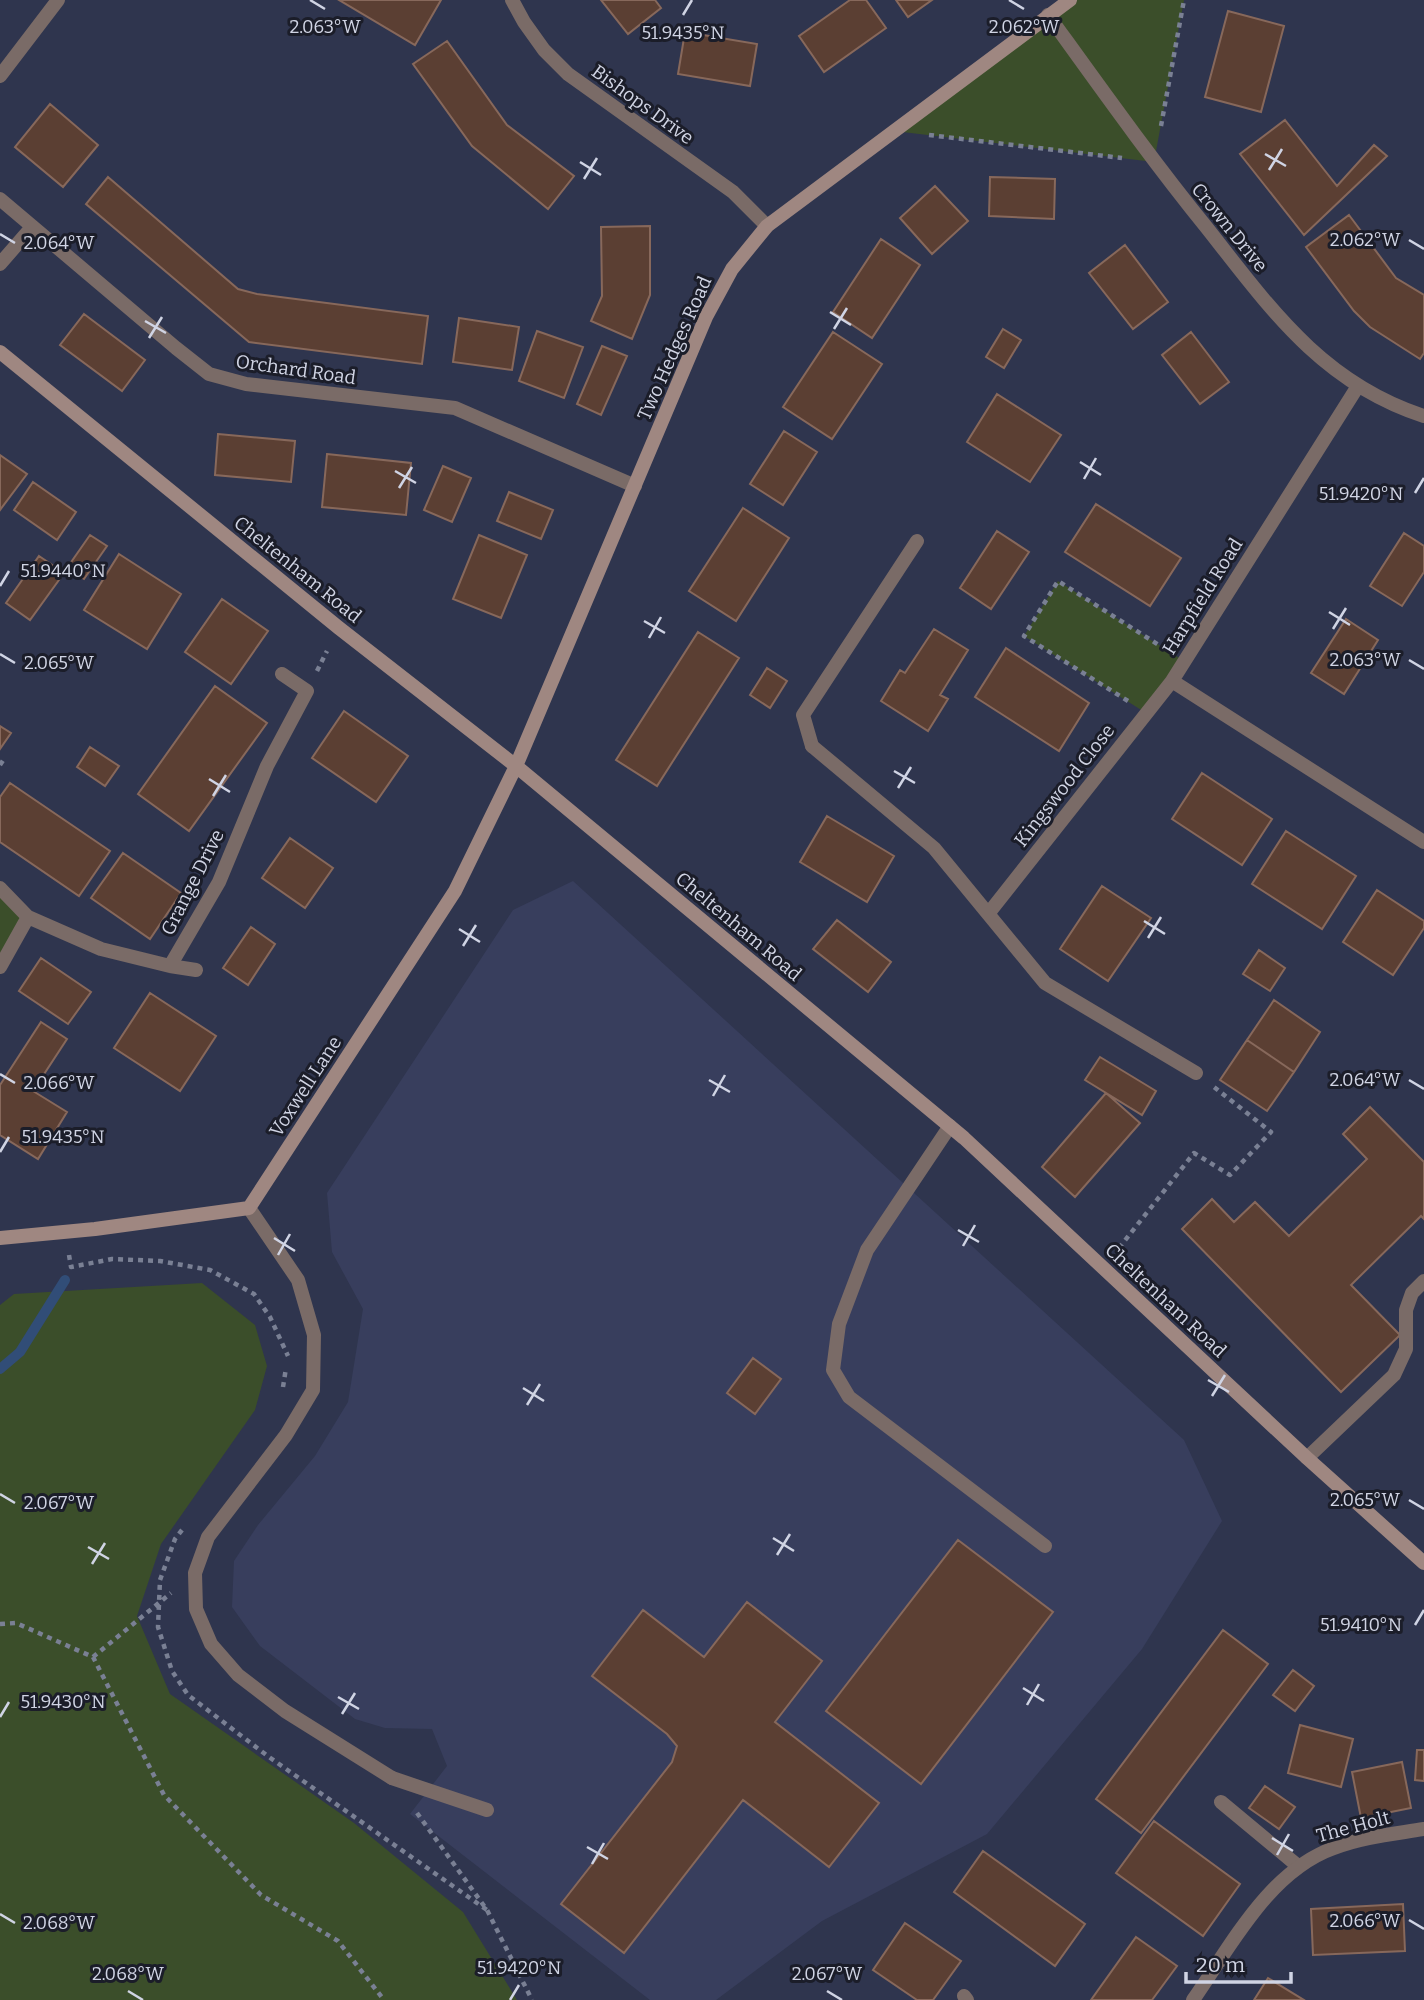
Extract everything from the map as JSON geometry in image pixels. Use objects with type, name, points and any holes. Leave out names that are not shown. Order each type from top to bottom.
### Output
[{"type":"street","points":[[0,76],[58,0]]},
{"type":"street","name":"Bishops Drive","points":[[512,0],[544,50],[568,74],[733,192],[767,226]]},
{"type":"street","name":"Two Hedges Road","points":[[516,766],[717,292],[732,269],[767,226],[1070,0]]},
{"type":"street","name":"Crown Drive","points":[[1048,15],[1154,162],[1275,315],[1319,357],[1358,386],[1424,416]]},
{"type":"street","name":"Orchard Road","points":[[0,199],[209,374],[246,384],[455,408],[635,486]]},
{"type":"street","points":[[0,264],[32,227]]},
{"type":"street","name":"Cheltenham Road","points":[[0,352],[339,628],[516,766],[950,1126],[1307,1458],[1424,1563]]},
{"type":"street","name":"Harpfield Road","points":[[1358,386],[1172,681],[1424,842]]},
{"type":"street","points":[[917,541],[803,715],[812,746],[934,848],[1045,983],[1196,1073]]},
{"type":"street","points":[[282,674],[307,691]]},
{"type":"street","name":"Kingswood Close","points":[[988,914],[1172,681]]},
{"type":"street","name":"Grange Drive","points":[[170,966],[219,882],[267,766],[307,691]]},
{"type":"street","name":"Voxwell Lane","points":[[249,1208],[455,891],[516,766]]},
{"type":"street","name":"Grange Drive","points":[[0,888],[28,917],[101,949],[196,970]]},
{"type":"street","points":[[0,967],[28,917]]},
{"type":"street","points":[[950,1126],[867,1250],[839,1324],[834,1370],[849,1397],[1045,1546]]},
{"type":"street","points":[[0,1238],[95,1229],[249,1208],[298,1280],[314,1335],[313,1390],[286,1435],[208,1537],[195,1573],[196,1609],[211,1644],[238,1675],[285,1711],[392,1778],[487,1810]]},
{"type":"street","points":[[1307,1458],[1394,1376],[1406,1349],[1406,1310],[1412,1293],[1424,1281]]},
{"type":"street","points":[[1221,1802],[1298,1866]]},
{"type":"street","name":"The Holt","points":[[1193,2000],[1263,1900],[1298,1866],[1336,1847],[1424,1829]]},
{"type":"path","points":[[894,131],[1154,162],[1184,0]]},
{"type":"path","points":[[1146,713],[1024,636],[1058,581],[1184,661]]},
{"type":"path","points":[[307,691],[339,628]]},
{"type":"path","points":[[0,765],[4,759]]},
{"type":"path","points":[[1103,1268],[1194,1153],[1230,1175],[1271,1132],[1196,1073]]},
{"type":"path","points":[[71,1267],[111,1259],[160,1261],[210,1270],[254,1294],[270,1317],[288,1356],[283,1390]]},
{"type":"path","points":[[190,1519],[175,1539],[160,1580],[158,1627],[172,1671],[188,1695],[290,1772],[487,1910]]},
{"type":"path","points":[[93,1657],[195,1573]]},
{"type":"path","points":[[0,1624],[16,1623],[93,1657],[164,1795],[261,1895],[338,1941],[384,2000]]},
{"type":"path","points":[[392,1778],[487,1910],[532,2000]]},
{"type":"shaded area","points":[[573,881],[1184,1440],[1222,1521],[1142,1649],[987,1834],[822,1921],[716,2000],[650,2000],[410,1814],[447,1766],[432,1729],[385,1728],[355,1719],[260,1646],[232,1607],[234,1561],[258,1525],[315,1456],[348,1402],[363,1309],[332,1252],[327,1193],[513,910]]},
{"type":"green space","points":[[1075,0],[1184,0],[1154,162],[894,131]]},
{"type":"green space","points":[[1058,581],[1184,661],[1146,713],[1024,636]]},
{"type":"green space","points":[[0,888],[28,917],[0,967]]},
{"type":"green space","points":[[202,1283],[255,1325],[267,1366],[255,1410],[161,1544],[137,1616],[170,1694],[354,1823],[463,1912],[517,2000],[0,2000],[0,1305],[14,1294]]},
{"type":"building","points":[[339,0],[441,0],[415,45]]},
{"type":"building","points":[[601,0],[655,0],[661,8],[628,34]]},
{"type":"building","points":[[850,0],[866,0],[886,28],[824,72],[799,36]]},
{"type":"building","points":[[896,0],[932,0],[908,17]]},
{"type":"building","points":[[1228,11],[1284,26],[1261,112],[1205,97]]},
{"type":"building","points":[[685,32],[757,44],[750,86],[678,74]]},
{"type":"building","points":[[447,41],[507,125],[574,176],[548,209],[472,146],[413,64]]},
{"type":"building","points":[[50,104],[98,145],[63,187],[15,147]]},
{"type":"building","points":[[1285,120],[1337,186],[1374,145],[1387,156],[1304,235],[1240,154]]},
{"type":"building","points":[[108,177],[238,289],[257,294],[428,316],[422,364],[249,342],[86,204]]},
{"type":"building","points":[[990,177],[1055,179],[1054,219],[989,216]]},
{"type":"building","points":[[935,186],[968,221],[932,254],[900,218]]},
{"type":"building","points":[[1349,215],[1396,278],[1424,295],[1424,353],[1420,359],[1370,327],[1354,311],[1306,247]]},
{"type":"building","points":[[650,226],[650,295],[632,339],[591,321],[602,296],[601,227]]},
{"type":"building","points":[[881,239],[920,265],[872,338],[833,312]]},
{"type":"building","points":[[1125,245],[1168,302],[1133,329],[1089,273]]},
{"type":"building","points":[[84,314],[145,360],[122,391],[60,345]]},
{"type":"building","points":[[459,318],[519,327],[512,370],[453,362]]},
{"type":"building","points":[[1003,329],[1021,340],[1004,368],[986,357]]},
{"type":"building","points":[[537,331],[583,347],[564,398],[519,381]]},
{"type":"building","points":[[833,332],[882,364],[832,439],[783,407]]},
{"type":"building","points":[[1191,332],[1229,382],[1200,404],[1162,355]]},
{"type":"building","points":[[602,346],[627,356],[601,415],[577,404]]},
{"type":"building","points":[[997,394],[1061,435],[1030,482],[967,442]]},
{"type":"building","points":[[784,431],[817,452],[783,505],[750,484]]},
{"type":"building","points":[[218,434],[295,441],[291,482],[215,475]]},
{"type":"building","points":[[327,454],[411,463],[406,515],[322,507]]},
{"type":"building","points":[[0,455],[27,474],[0,510]]},
{"type":"building","points":[[443,466],[471,478],[452,522],[424,510]]},
{"type":"building","points":[[33,482],[76,512],[57,540],[14,510]]},
{"type":"building","points":[[509,492],[553,510],[541,539],[497,521]]},
{"type":"building","points":[[1096,504],[1181,558],[1150,606],[1065,552]]},
{"type":"building","points":[[743,508],[789,538],[736,621],[689,591]]},
{"type":"building","points":[[997,531],[1029,552],[991,609],[960,588]]},
{"type":"building","points":[[1404,533],[1424,546],[1424,572],[1402,606],[1370,586]]},
{"type":"building","points":[[90,535],[107,546],[84,579],[67,568]]},
{"type":"building","points":[[479,535],[527,555],[501,618],[453,599]]},
{"type":"building","points":[[119,554],[181,594],[147,649],[84,610]]},
{"type":"building","points":[[39,556],[64,573],[30,620],[6,603]]},
{"type":"building","points":[[222,599],[268,631],[231,684],[185,652]]},
{"type":"building","points":[[1346,619],[1378,640],[1344,694],[1311,673]]},
{"type":"building","points":[[934,629],[968,650],[940,695],[948,699],[928,731],[881,701],[900,670],[905,673]]},
{"type":"building","points":[[698,632],[739,658],[657,786],[616,760]]},
{"type":"building","points":[[1006,648],[1089,703],[1059,751],[975,697]]},
{"type":"building","points":[[767,668],[787,681],[770,708],[750,695]]},
{"type":"building","points":[[215,686],[267,723],[189,831],[138,794]]},
{"type":"building","points":[[344,711],[408,756],[376,802],[312,758]]},
{"type":"building","points":[[0,726],[11,733],[0,749]]},
{"type":"building","points":[[90,747],[119,766],[105,786],[77,767]]},
{"type":"building","points":[[1202,773],[1272,819],[1242,865],[1172,819]]},
{"type":"building","points":[[10,783],[110,851],[79,896],[0,842],[0,797]]},
{"type":"building","points":[[827,816],[894,856],[867,902],[800,862]]},
{"type":"building","points":[[1286,831],[1356,876],[1322,929],[1252,884]]},
{"type":"building","points":[[290,838],[333,868],[305,908],[262,878]]},
{"type":"building","points":[[123,853],[181,893],[150,939],[91,898]]},
{"type":"building","points":[[1102,886],[1151,918],[1108,981],[1060,949]]},
{"type":"building","points":[[1377,890],[1424,921],[1424,928],[1393,975],[1343,942]]},
{"type":"building","points":[[837,920],[891,962],[868,992],[813,949]]},
{"type":"building","points":[[251,927],[275,944],[248,985],[223,968]]},
{"type":"building","points":[[1259,950],[1285,968],[1270,991],[1243,974]]},
{"type":"building","points":[[41,958],[91,992],[68,1024],[19,991]]},
{"type":"building","points":[[150,993],[216,1036],[180,1091],[114,1048]]},
{"type":"building","points":[[1274,1000],[1320,1032],[1294,1072],[1247,1040]]},
{"type":"building","points":[[41,1022],[67,1039],[33,1091],[67,1112],[38,1159],[0,1135],[0,1085]]},
{"type":"building","points":[[1247,1040],[1294,1072],[1267,1111],[1220,1080]]},
{"type":"building","points":[[1100,1057],[1156,1091],[1142,1115],[1085,1080]]},
{"type":"building","points":[[1106,1093],[1140,1123],[1075,1197],[1042,1167]]},
{"type":"building","points":[[1370,1107],[1424,1162],[1424,1219],[1421,1216],[1351,1285],[1400,1335],[1341,1392],[1182,1229],[1212,1199],[1234,1222],[1255,1202],[1289,1236],[1367,1159],[1343,1134]]},
{"type":"building","points":[[753,1358],[781,1379],[755,1414],[727,1393]]},
{"type":"building","points":[[958,1540],[1053,1612],[921,1784],[826,1711]]},
{"type":"building","points":[[747,1602],[822,1661],[775,1722],[879,1803],[829,1867],[743,1800],[624,1953],[561,1904],[672,1762],[677,1746],[667,1734],[592,1676],[643,1610],[704,1657]]},
{"type":"building","points":[[1223,1630],[1268,1664],[1141,1833],[1096,1799]]},
{"type":"building","points":[[1293,1670],[1314,1686],[1295,1711],[1273,1695]]},
{"type":"building","points":[[1300,1725],[1353,1739],[1341,1787],[1288,1773]]},
{"type":"building","points":[[1417,1750],[1424,1750],[1424,1781],[1415,1780]]},
{"type":"building","points":[[1402,1762],[1411,1808],[1361,1818],[1352,1772]]},
{"type":"building","points":[[1265,1786],[1295,1807],[1279,1829],[1249,1808]]},
{"type":"building","points":[[1154,1821],[1240,1884],[1203,1936],[1116,1873]]},
{"type":"building","points":[[983,1851],[1085,1924],[1055,1966],[954,1892]]},
{"type":"building","points":[[1403,1904],[1405,1951],[1313,1955],[1311,1909]]},
{"type":"building","points":[[905,1923],[961,1961],[933,2000],[917,2000],[873,1970]]},
{"type":"building","points":[[1136,1937],[1177,1966],[1152,2000],[1091,2000]]},
{"type":"building","points":[[1268,1978],[1304,2000],[1254,2000]]},
{"type":"waterway","points":[[0,1369],[20,1352],[65,1280]]}]
